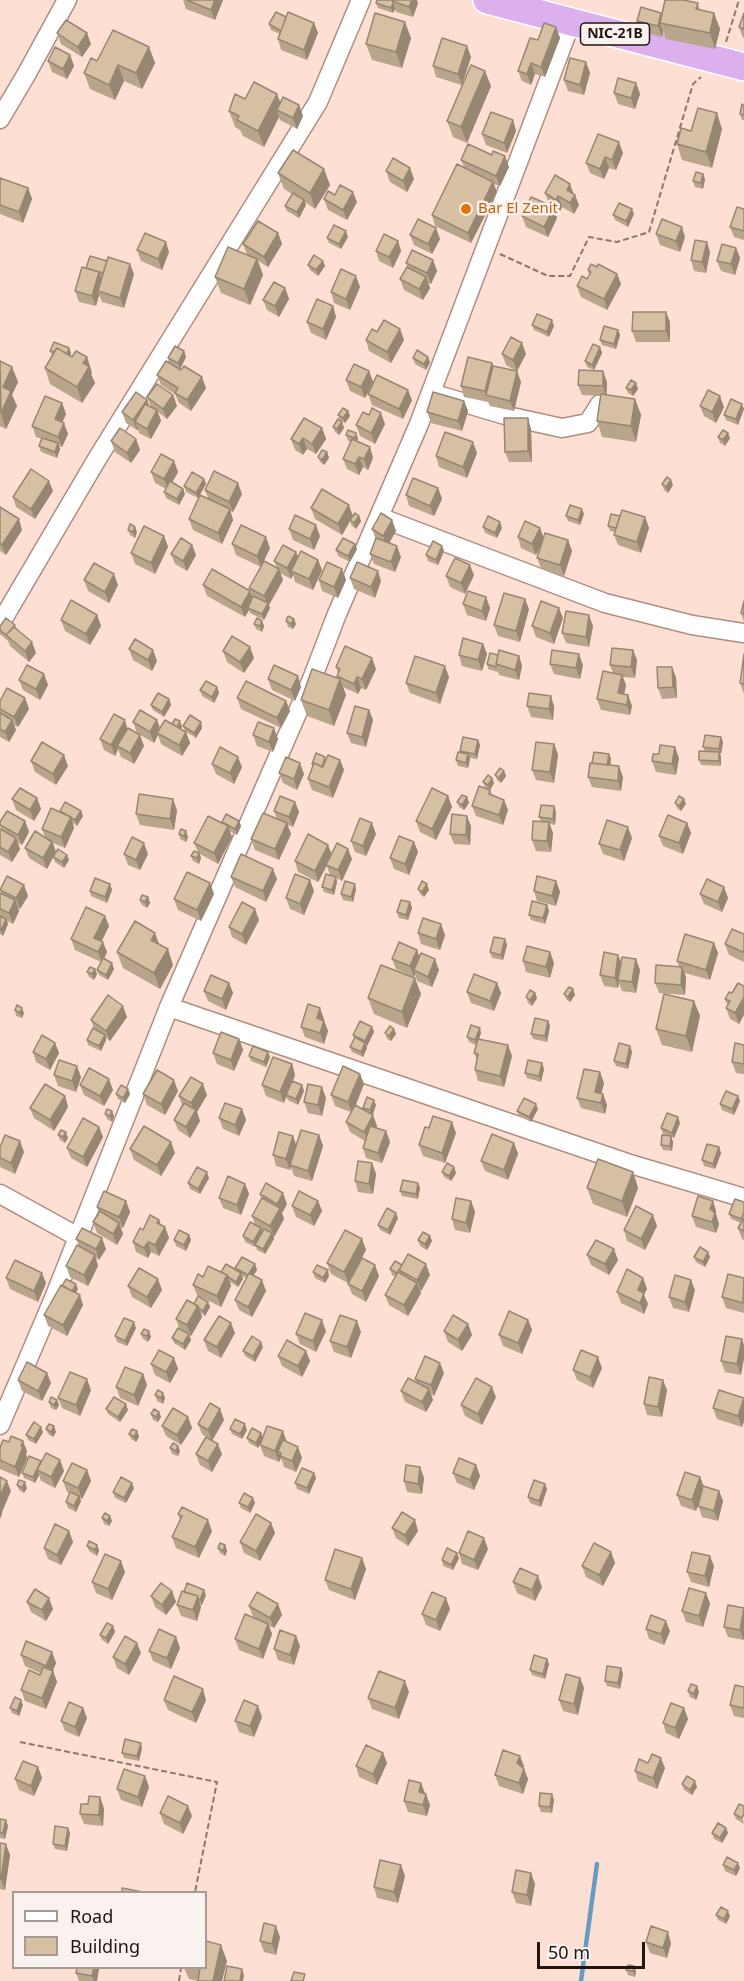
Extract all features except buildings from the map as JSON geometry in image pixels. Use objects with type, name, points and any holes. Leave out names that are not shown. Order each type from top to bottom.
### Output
[{"type":"highway","name":"NIC-21B","points":[[487,0],[548,7],[571,22],[732,64]]},
{"type":"street","points":[[0,119],[67,0]]},
{"type":"street","points":[[0,624],[97,459],[318,102],[361,0]]},
{"type":"street","points":[[0,1425],[78,1237],[169,1007],[312,679],[337,614],[431,393],[571,22]]},
{"type":"street","points":[[431,393],[512,417],[562,428],[588,423],[600,404]]},
{"type":"street","points":[[379,517],[605,603],[692,625],[744,633]]},
{"type":"street","points":[[169,1007],[627,1164],[744,1198]]},
{"type":"street","points":[[0,1194],[78,1237]]},
{"type":"path","points":[[487,248],[548,276],[570,276],[589,237],[617,242],[649,232],[693,84],[732,64],[739,0]]},
{"type":"path","points":[[20,1742],[217,1782],[195,1891]]},
{"type":"waterway","points":[[581,1981],[597,1864]]},
{"type":"place","name":"Bar El Zenit","points":[[466,209]]}]
